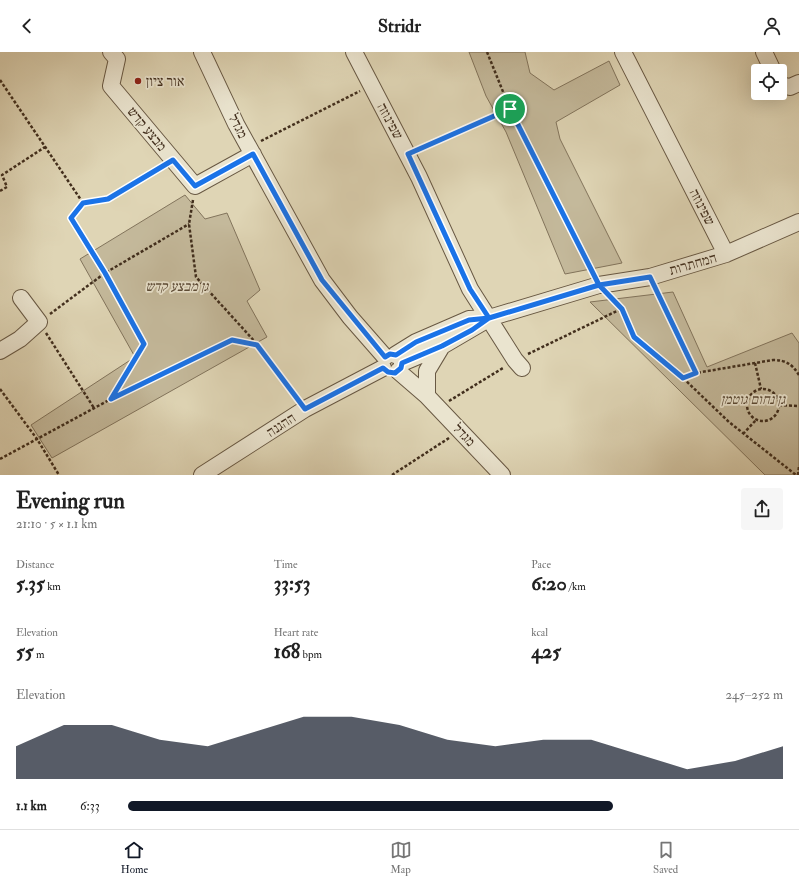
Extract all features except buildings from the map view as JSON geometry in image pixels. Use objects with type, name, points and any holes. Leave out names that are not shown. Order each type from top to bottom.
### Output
[{"type":"street","name":"מבצע קדש","points":[[111,52],[117,59],[111,86],[195,186]]},
{"type":"street","name":"מגדל","points":[[202,52],[251,150],[322,280],[393,363],[427,396],[502,475]]},
{"type":"street","name":"שפינוזה","points":[[354,52],[408,154],[470,289],[515,360],[522,368]]},
{"type":"street","name":"שפינוזה","points":[[623,52],[726,254]]},
{"type":"street","points":[[764,52],[770,64]]},
{"type":"street","points":[[787,86],[790,87],[799,83]]},
{"type":"street","points":[[195,186],[251,150]]},
{"type":"street","name":"המחתרות","points":[[393,363],[416,342],[469,320],[489,318],[599,285],[650,277],[726,254],[799,222]]},
{"type":"street","points":[[0,351],[20,339],[39,322],[21,298]]},
{"type":"street","name":"המחתרות","points":[[393,363],[442,346],[472,330],[489,318]]},
{"type":"street","points":[[427,396],[427,371],[442,346]]},
{"type":"street","name":"ההגנה","points":[[202,475],[305,409],[393,363]]},
{"type":"path","points":[[487,52],[510,109],[599,285],[622,309],[634,337],[683,378],[743,434],[797,475],[799,466]]},
{"type":"path","points":[[0,80],[1,85],[83,203]]},
{"type":"path","points":[[251,150],[371,86]]},
{"type":"path","points":[[408,154],[510,109]]},
{"type":"path","points":[[0,191],[6,187],[2,175],[45,147]]},
{"type":"path","points":[[111,399],[144,344],[105,273],[71,218],[83,203],[108,199],[173,160]]},
{"type":"path","points":[[195,186],[189,224],[196,277],[257,345],[305,409]]},
{"type":"path","points":[[94,408],[39,322],[105,273],[189,224]]},
{"type":"path","points":[[650,277],[696,373]]},
{"type":"path","points":[[0,459],[111,399],[232,340],[257,345]]},
{"type":"path","points":[[683,378],[696,373],[773,360],[782,360],[792,365],[799,375]]},
{"type":"path","points":[[755,363],[761,389]]},
{"type":"path","points":[[0,389],[37,439],[59,475]]},
{"type":"path","points":[[761,389],[769,390],[774,393],[779,405],[777,414],[773,418],[762,422],[756,420],[748,412],[747,401],[753,392],[761,389]]},
{"type":"path","points":[[779,405],[799,406]]},
{"type":"path","points":[[743,434],[756,420]]},
{"type":"path","points":[[392,475],[460,431]]},
{"type":"green space","points":[[469,52],[525,52],[530,73],[554,90],[609,61],[620,85],[556,122],[560,139],[622,263],[565,274],[506,132],[486,96]]},
{"type":"green space","name":"גן מבצע קדש","points":[[185,195],[205,219],[227,213],[260,290],[247,301],[267,337],[52,458],[31,425],[135,357],[80,259]]},
{"type":"green space","name":"גן נחום גוטמן","points":[[673,292],[707,367],[792,333],[799,343],[799,475],[765,475],[590,302]]},
{"type":"place","name":"אור ציון","points":[[138,81]]},
{"type":"route","points":[[510,109],[408,154],[470,289],[489,318],[469,320],[416,342],[396,355],[390,354],[385,357],[350,317],[322,280],[253,154],[195,186],[173,160],[108,199],[83,203],[71,218],[105,273],[144,344],[111,399],[232,340],[257,345],[305,409],[383,368],[388,372],[395,373],[401,368],[402,363],[442,346],[472,330],[489,318],[599,285],[622,309],[634,337],[683,378],[696,373],[650,277],[599,285],[510,109]]}]
